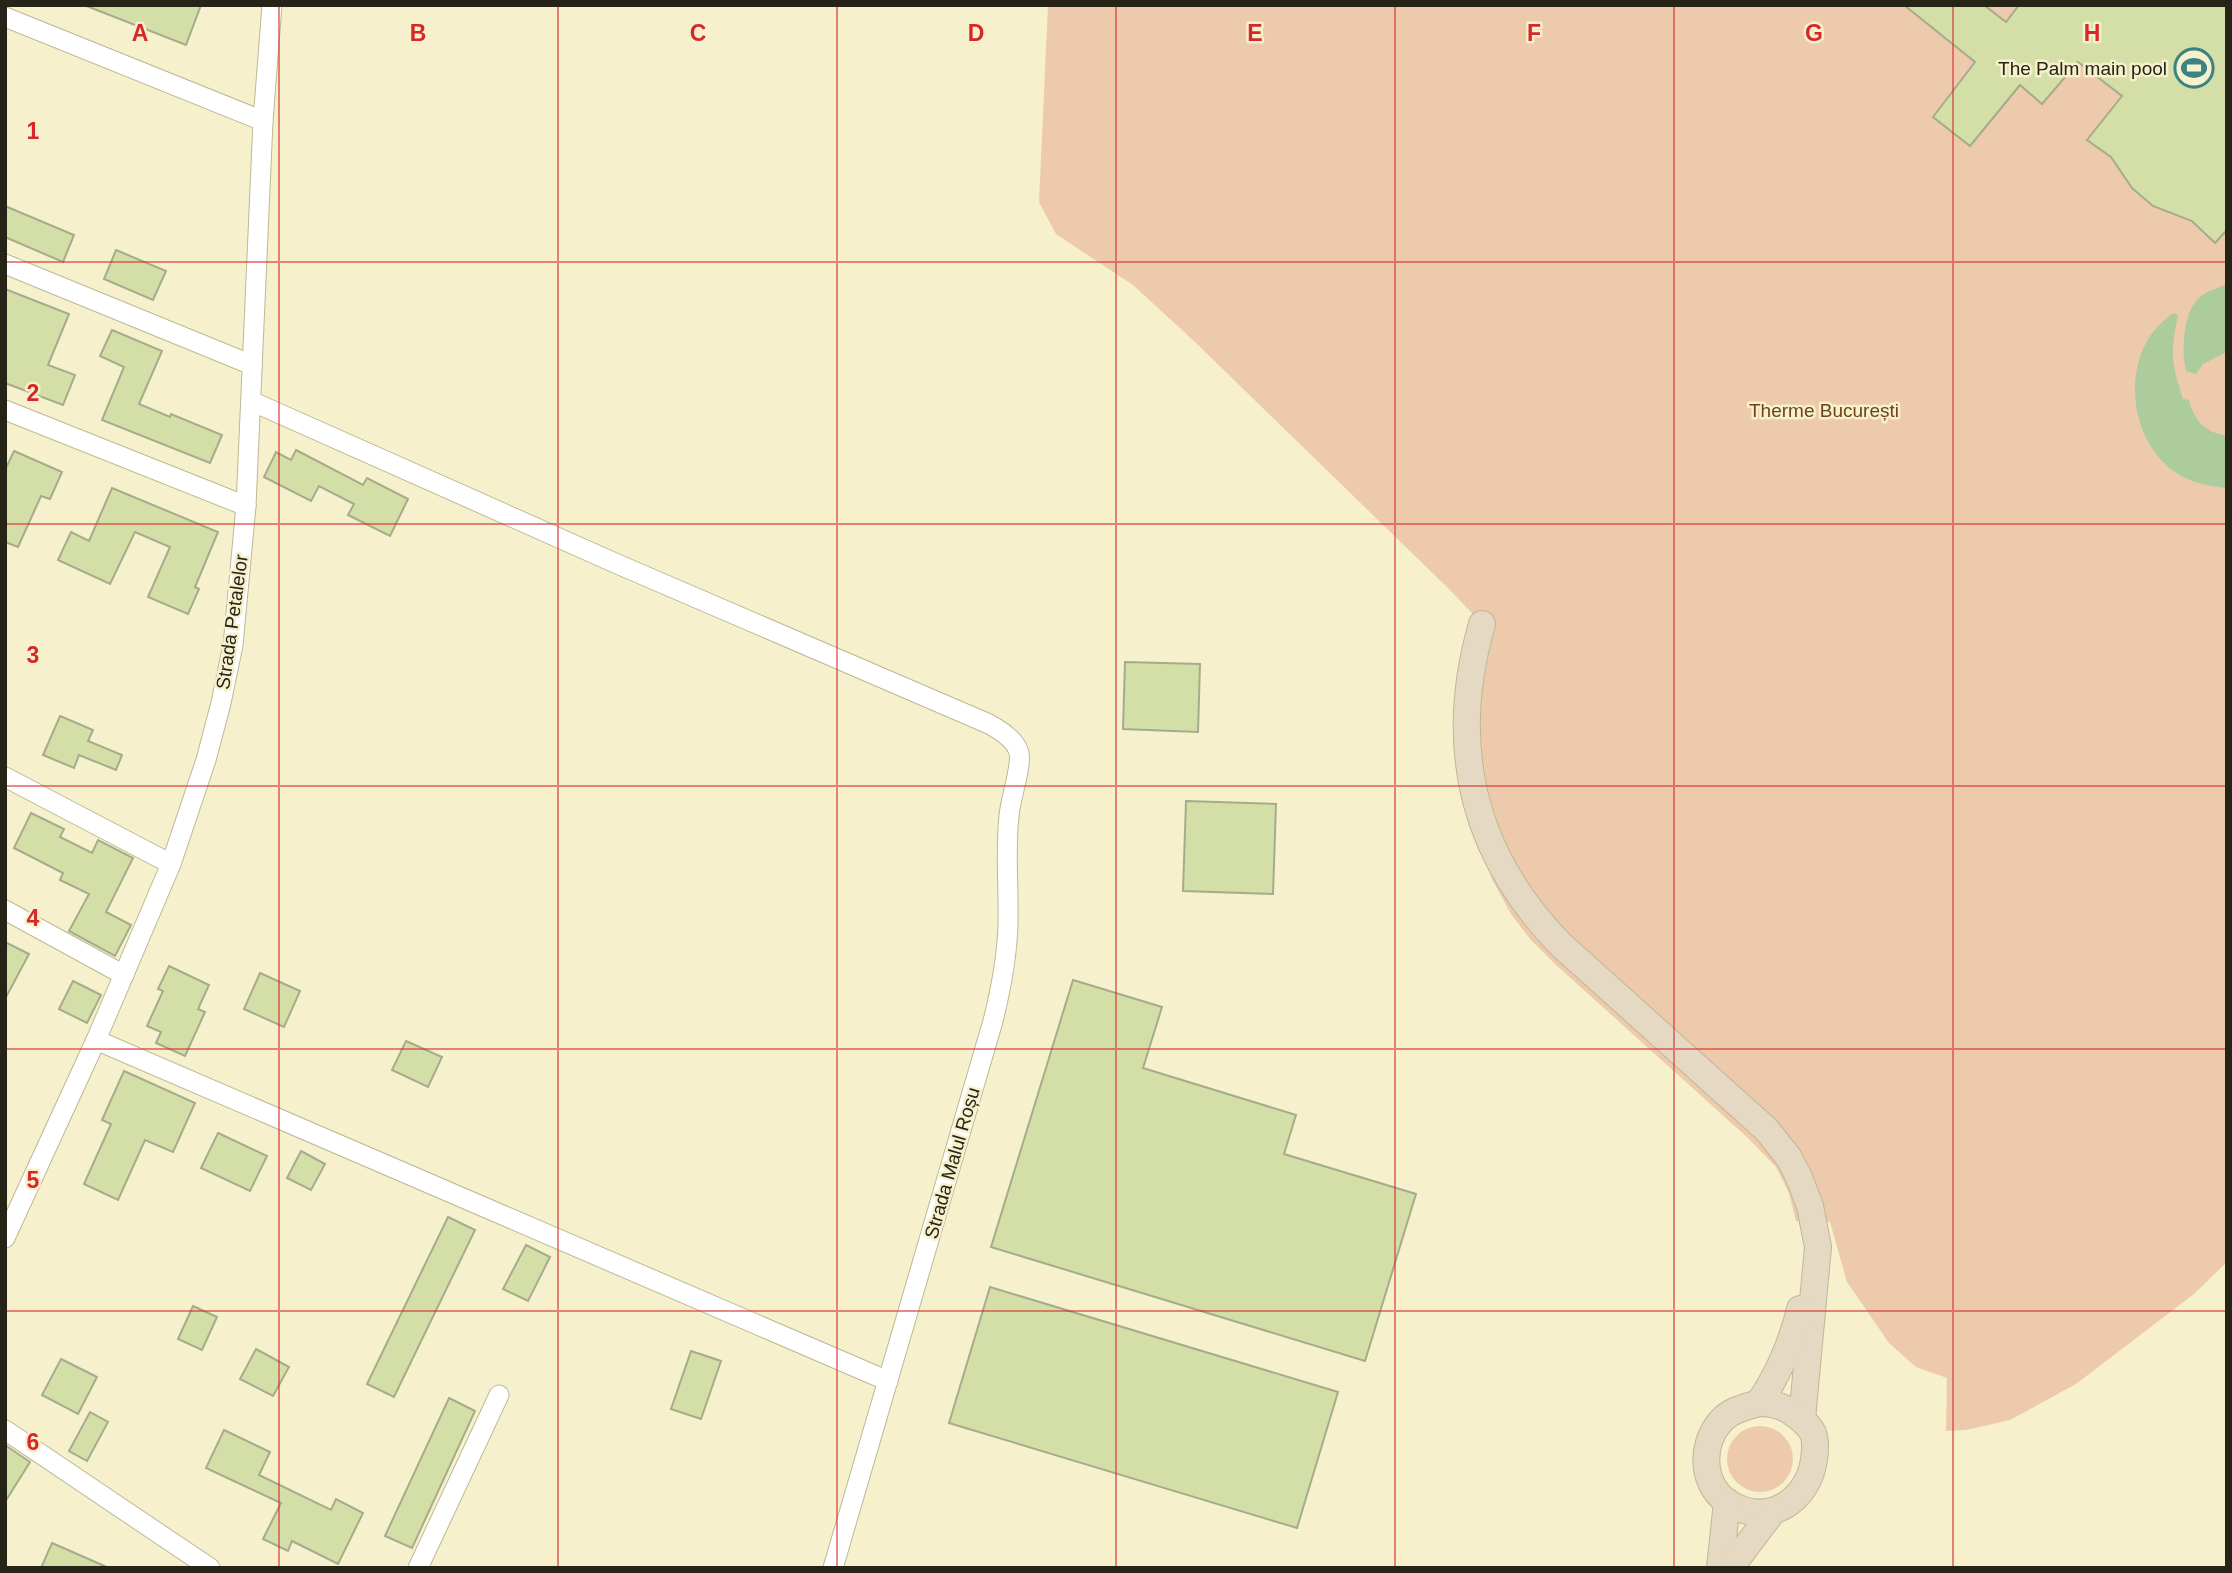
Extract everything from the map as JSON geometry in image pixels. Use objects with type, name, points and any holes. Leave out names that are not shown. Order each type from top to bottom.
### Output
[{"type":"street","name":"Strada Petalelor","points":[[5,1238],[96,1040],[171,864],[206,760],[233,645],[246,506],[263,121],[272,5]]},
{"type":"street","points":[[5,17],[263,121]]},
{"type":"street","points":[[5,264],[252,365]]},
{"type":"street","name":"Strada Malul Roșu","points":[[251,401],[602,557],[989,724],[1004,733],[1019,750],[1020,763],[1008,820],[1008,927],[1001,988],[833,1568]]},
{"type":"street","points":[[5,410],[246,506]]},
{"type":"street","points":[[1482,624],[1468,680],[1466,739],[1476,799],[1499,862],[1520,898],[1560,944],[1756,1119],[1789,1158],[1803,1187],[1810,1206],[1818,1247],[1802,1419]]},
{"type":"street","points":[[5,777],[171,864]]},
{"type":"street","points":[[5,910],[124,975]]},
{"type":"street","points":[[96,1040],[888,1381]]},
{"type":"street","points":[[1759,1403],[1783,1363],[1818,1247]]},
{"type":"street","points":[[418,1568],[499,1395]]},
{"type":"street","points":[[1759,1403],[1783,1407],[1802,1419],[1814,1438],[1812,1471],[1805,1487],[1794,1501],[1773,1511],[1757,1513],[1741,1510],[1727,1502],[1715,1489],[1707,1474],[1706,1456],[1710,1439],[1721,1421],[1735,1410],[1759,1403]]},
{"type":"street","points":[[5,1430],[210,1568]]},
{"type":"street","points":[[1720,1568],[1727,1502]]},
{"type":"street","points":[[1730,1568],[1773,1511]]},
{"type":"green space","name":"Therme București","points":[[1048,5],[2227,5],[2227,1262],[2194,1294],[2076,1384],[2010,1420],[1966,1430],[1946,1431],[1947,1378],[1916,1367],[1889,1343],[1847,1282],[1830,1222],[1796,1221],[1789,1193],[1776,1167],[1748,1138],[1555,964],[1530,939],[1511,914],[1493,881],[1478,843],[1482,624],[1195,342],[1133,285],[1056,234],[1039,202]]},
{"type":"green space","points":[[1760,1426],[1783,1436],[1793,1459],[1783,1482],[1760,1492],[1737,1482],[1727,1459],[1737,1436]]},
{"type":"shaded area","points":[[2227,283],[2227,352],[2203,364],[2196,374],[2186,371],[2184,342],[2190,311],[2201,296]]},
{"type":"shaded area","points":[[2173,313],[2178,315],[2174,339],[2174,366],[2183,399],[2189,400],[2202,425],[2213,432],[2227,435],[2227,488],[2195,482],[2169,467],[2155,453],[2145,436],[2139,417],[2135,398],[2139,359],[2152,333]]},
{"type":"building","points":[[84,5],[201,5],[186,45]]},
{"type":"building","points":[[1904,5],[1984,5],[2006,22],[2019,5],[2227,5],[2227,230],[2215,243],[2192,221],[2153,206],[2132,188],[2111,157],[2087,140],[2122,96],[2078,62],[2042,104],[2020,85],[1970,146],[1933,117],[1975,62]]},
{"type":"building","points":[[5,206],[74,235],[63,262],[5,237]]},
{"type":"building","points":[[116,250],[166,271],[153,300],[104,279]]},
{"type":"building","points":[[5,289],[69,314],[48,365],[75,375],[63,405],[5,383]]},
{"type":"building","points":[[112,330],[162,351],[139,404],[222,435],[210,463],[102,420],[124,367],[100,356]]},
{"type":"building","points":[[296,450],[363,485],[367,478],[408,499],[390,536],[348,515],[354,504],[319,486],[311,501],[264,477],[276,452],[291,460]]},
{"type":"building","points":[[14,451],[62,472],[50,499],[41,496],[18,547],[5,542],[5,470]]},
{"type":"building","points":[[112,488],[218,532],[195,587],[199,589],[188,614],[148,597],[170,547],[135,532],[110,584],[58,560],[71,532],[89,541]]},
{"type":"building","points":[[1125,662],[1200,664],[1198,732],[1123,729]]},
{"type":"building","points":[[60,716],[93,730],[88,741],[122,755],[116,770],[79,755],[74,768],[43,755]]},
{"type":"building","points":[[1186,801],[1276,804],[1273,894],[1183,891]]},
{"type":"building","points":[[31,813],[64,829],[60,837],[92,853],[98,840],[133,858],[106,912],[131,925],[115,956],[69,931],[89,894],[60,880],[63,873],[14,848]]},
{"type":"building","points":[[5,942],[29,954],[5,999]]},
{"type":"building","points":[[169,966],[209,985],[198,1009],[205,1012],[185,1056],[156,1043],[161,1032],[147,1026],[163,991],[158,989]]},
{"type":"building","points":[[260,973],[300,991],[284,1027],[244,1009]]},
{"type":"building","points":[[1073,980],[1162,1007],[1143,1068],[1296,1115],[1284,1154],[1416,1194],[1365,1361],[991,1247]]},
{"type":"building","points":[[73,981],[101,995],[87,1023],[59,1009]]},
{"type":"building","points":[[406,1041],[442,1057],[428,1087],[392,1070]]},
{"type":"building","points":[[124,1071],[195,1103],[173,1152],[145,1140],[118,1200],[84,1184],[111,1124],[102,1120]]},
{"type":"building","points":[[218,1133],[267,1156],[250,1191],[201,1168]]},
{"type":"building","points":[[301,1151],[325,1164],[311,1190],[287,1178]]},
{"type":"building","points":[[448,1217],[475,1230],[394,1397],[367,1384]]},
{"type":"building","points":[[526,1245],[550,1257],[528,1301],[503,1289]]},
{"type":"building","points":[[990,1287],[1338,1392],[1297,1528],[949,1423]]},
{"type":"building","points":[[193,1306],[217,1317],[202,1350],[178,1339]]},
{"type":"building","points":[[256,1349],[289,1367],[273,1396],[240,1379]]},
{"type":"building","points":[[691,1351],[721,1361],[701,1419],[671,1409]]},
{"type":"building","points":[[61,1359],[97,1377],[78,1414],[42,1395]]},
{"type":"building","points":[[449,1398],[475,1411],[412,1548],[385,1536]]},
{"type":"building","points":[[90,1412],[108,1422],[87,1461],[69,1451]]},
{"type":"building","points":[[224,1430],[270,1452],[259,1475],[331,1510],[336,1499],[363,1513],[338,1564],[292,1541],[288,1551],[263,1539],[281,1503],[206,1468]]},
{"type":"building","points":[[5,1445],[30,1462],[5,1502]]},
{"type":"building","points":[[52,1543],[109,1568],[41,1568]]},
{"type":"place","name":"The Palm main pool","points":[[2194,68]]}]
